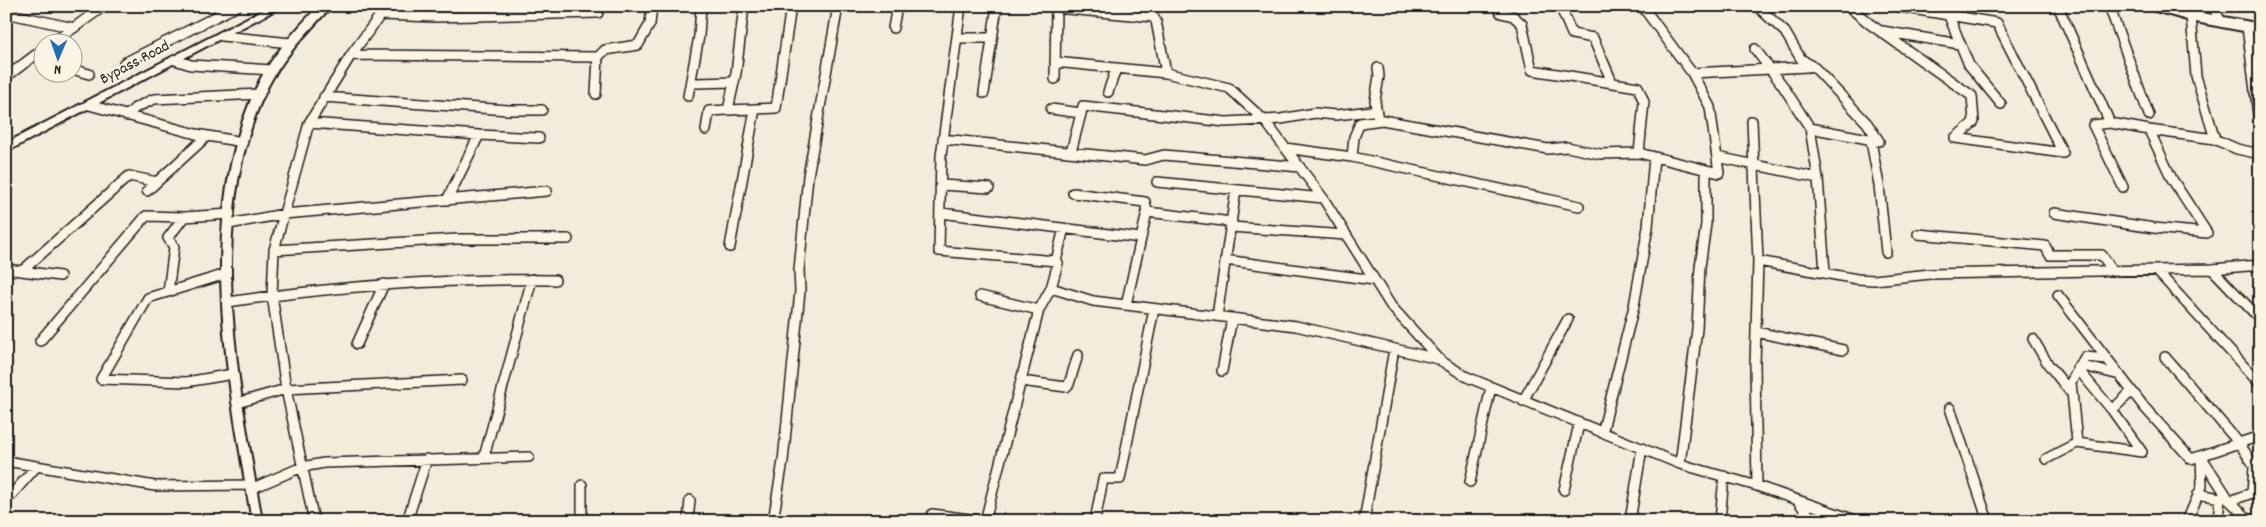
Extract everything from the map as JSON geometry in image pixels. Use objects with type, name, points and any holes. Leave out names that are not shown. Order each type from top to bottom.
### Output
[{"type":"main road","name":"Bypass Road","points":[[6,148],[278,6]]},
{"type":"street","points":[[68,32],[104,6]]},
{"type":"street","points":[[216,6],[235,8]]},
{"type":"street","points":[[257,521],[237,403],[226,274],[234,175],[249,116],[272,70],[291,43],[325,6]]},
{"type":"street","points":[[314,521],[286,389],[272,295],[274,250],[309,123],[351,55],[387,6]]},
{"type":"street","points":[[351,55],[598,57],[606,50],[638,45],[650,24],[652,6]]},
{"type":"street","points":[[688,96],[699,36],[701,6]]},
{"type":"street","points":[[728,110],[734,82],[744,6]]},
{"type":"street","points":[[706,130],[709,111],[776,108],[791,6]]},
{"type":"street","points":[[773,521],[783,461],[800,291],[797,278],[805,202],[823,84],[838,6]]},
{"type":"street","points":[[893,28],[897,6]]},
{"type":"street","points":[[961,6],[943,139],[940,251],[1056,261]]},
{"type":"street","points":[[984,93],[997,6]]},
{"type":"street","points":[[1146,6],[1154,17],[1166,72]]},
{"type":"street","points":[[1497,6],[1500,13],[1513,16],[1522,24],[1532,70],[1635,86],[1641,90],[1644,102],[1639,153]]},
{"type":"street","points":[[1560,6],[1572,34],[1593,38],[1612,82]]},
{"type":"street","points":[[1352,157],[1354,137],[1360,123],[1378,120],[1548,148],[1567,147],[1600,154],[1639,153],[1719,173],[1710,107],[1692,73],[1642,6]]},
{"type":"street","points":[[1758,6],[1789,36],[1795,51],[1808,67]]},
{"type":"street","points":[[1848,6],[1878,30],[1972,96],[1974,122],[1955,138],[2063,153],[1997,23],[1894,6]]},
{"type":"street","points":[[2058,6],[2110,124]]},
{"type":"street","points":[[2109,6],[2149,114]]},
{"type":"street","points":[[2156,6],[2191,16],[2260,29]]},
{"type":"street","points":[[2213,6],[2221,22]]},
{"type":"street","points":[[1055,80],[1056,7],[1154,17]]},
{"type":"street","points":[[124,63],[235,8]]},
{"type":"street","points":[[6,13],[74,28]]},
{"type":"street","points":[[380,15],[435,16],[598,13]]},
{"type":"street","points":[[1949,16],[1969,65],[2001,104]]},
{"type":"street","points":[[2191,16],[2196,76],[2214,139]]},
{"type":"street","points":[[2247,27],[2260,131]]},
{"type":"street","points":[[1878,30],[1960,44]]},
{"type":"street","points":[[222,36],[291,43]]},
{"type":"street","points":[[956,38],[992,38]]},
{"type":"street","points":[[1755,50],[1770,68],[1810,128],[1818,178],[1818,197],[1826,272]]},
{"type":"street","points":[[596,94],[598,57]]},
{"type":"street","points":[[6,77],[32,58]]},
{"type":"street","points":[[175,60],[190,65],[272,70]]},
{"type":"street","points":[[1055,62],[1166,72],[1176,78],[1229,88],[1265,121],[1286,148],[1323,198],[1391,306],[1439,359],[1467,377],[1680,464],[1756,486],[1858,521]]},
{"type":"street","points":[[1378,68],[1376,101],[1378,120]]},
{"type":"street","points":[[1692,73],[1770,68],[1814,68],[1867,123],[1879,141],[1870,141],[1810,128]]},
{"type":"street","points":[[1108,92],[1116,69]]},
{"type":"street","points":[[82,72],[89,74]]},
{"type":"street","points":[[696,83],[734,82]]},
{"type":"street","points":[[127,116],[135,108],[154,100],[260,94]]},
{"type":"street","points":[[324,97],[508,110],[542,110]]},
{"type":"street","points":[[89,105],[206,136],[242,142]]},
{"type":"street","points":[[1071,152],[1083,106],[1226,122],[1265,121],[1315,113],[1336,115],[1371,111]]},
{"type":"street","points":[[730,247],[755,109]]},
{"type":"street","points":[[1051,109],[1081,113]]},
{"type":"street","points":[[1752,121],[1758,261],[1756,486]]},
{"type":"street","points":[[309,123],[539,138]]},
{"type":"street","points":[[2123,187],[2094,125],[2110,124],[2214,139],[2237,149],[2260,154]]},
{"type":"street","points":[[2054,213],[2154,228],[2206,233],[2172,179],[2149,130]]},
{"type":"street","points":[[447,200],[479,135]]},
{"type":"street","points":[[147,191],[206,136]]},
{"type":"street","points":[[943,139],[1145,160],[1151,160],[1164,155],[1300,168]]},
{"type":"street","points":[[1870,141],[1879,185],[1886,252]]},
{"type":"street","points":[[1286,148],[1352,157],[1579,206]]},
{"type":"street","points":[[1602,433],[1634,306],[1648,227],[1654,157]]},
{"type":"street","points":[[1717,157],[1818,178]]},
{"type":"street","points":[[1680,464],[1697,329],[1700,267],[1706,224],[1706,170]]},
{"type":"street","points":[[22,271],[129,176],[157,182]]},
{"type":"street","points":[[1157,182],[1323,198]]},
{"type":"street","points":[[941,185],[989,188]]},
{"type":"street","points":[[1217,316],[1236,190]]},
{"type":"street","points":[[40,342],[146,216],[229,219],[547,191]]},
{"type":"street","points":[[1073,193],[1145,202],[1147,212],[1126,305]]},
{"type":"street","points":[[1147,212],[1231,224],[1346,235]]},
{"type":"street","points":[[940,214],[1141,238]]},
{"type":"street","points":[[168,292],[174,247],[168,238],[184,216]]},
{"type":"street","points":[[932,514],[985,521],[1039,310],[1051,288],[1058,263],[1056,261],[1064,228]]},
{"type":"street","points":[[1918,234],[2045,246],[2050,255],[2102,255],[2112,270]]},
{"type":"street","points":[[274,250],[448,239],[568,239]]},
{"type":"street","points":[[1225,260],[1374,280]]},
{"type":"street","points":[[1758,261],[1874,280],[1930,274],[2212,269],[2260,265]]},
{"type":"street","points":[[6,269],[60,276]]},
{"type":"street","points":[[2212,269],[2260,319]]},
{"type":"street","points":[[2156,270],[2260,384]]},
{"type":"street","points":[[226,274],[148,298],[100,379],[186,382],[234,374]]},
{"type":"street","points":[[228,302],[272,295],[384,284],[532,279],[555,280]]},
{"type":"street","points":[[484,457],[532,279]]},
{"type":"street","points":[[357,344],[384,284]]},
{"type":"street","points":[[1051,288],[1093,302],[1296,326],[1439,359]]},
{"type":"street","points":[[2058,295],[2132,391],[2191,459],[2260,436]]},
{"type":"street","points":[[980,296],[1039,310]]},
{"type":"street","points":[[1095,521],[1103,479],[1120,479],[1154,308]]},
{"type":"street","points":[[1222,371],[1232,318]]},
{"type":"street","points":[[1523,401],[1568,319]]},
{"type":"street","points":[[1756,332],[1843,350]]},
{"type":"street","points":[[2033,339],[2048,364],[2072,393]]},
{"type":"street","points":[[1364,521],[1394,349]]},
{"type":"street","points":[[1021,381],[1066,386],[1069,384],[1078,355]]},
{"type":"street","points":[[2165,357],[2239,443],[2257,470],[2252,494],[2230,501]]},
{"type":"street","points":[[2077,444],[2071,382],[2078,366],[2085,358],[2107,359]]},
{"type":"street","points":[[2078,366],[2120,375]]},
{"type":"street","points":[[2046,458],[2077,444],[2102,445],[2142,452],[2078,366]]},
{"type":"street","points":[[237,403],[286,389],[462,380]]},
{"type":"street","points":[[1470,482],[1491,387]]},
{"type":"street","points":[[2112,410],[2132,391]]},
{"type":"street","points":[[1950,408],[1988,521]]},
{"type":"street","points":[[1564,490],[1579,424]]},
{"type":"street","points":[[1630,521],[1642,448]]},
{"type":"street","points":[[2187,521],[2202,486],[2201,456]]},
{"type":"street","points":[[2201,456],[2230,501],[2250,521]]},
{"type":"street","points":[[6,461],[155,486],[252,486],[302,467],[324,464],[484,457],[529,457]]},
{"type":"street","points":[[407,521],[426,460]]},
{"type":"street","points":[[6,500],[36,467]]},
{"type":"street","points":[[1720,521],[1724,476]]},
{"type":"street","points":[[582,485],[582,521]]},
{"type":"street","points":[[2198,494],[2220,498],[2218,521]]},
{"type":"street","points":[[688,521],[690,500]]},
{"type":"street","points":[[1798,500],[1813,521]]}]
